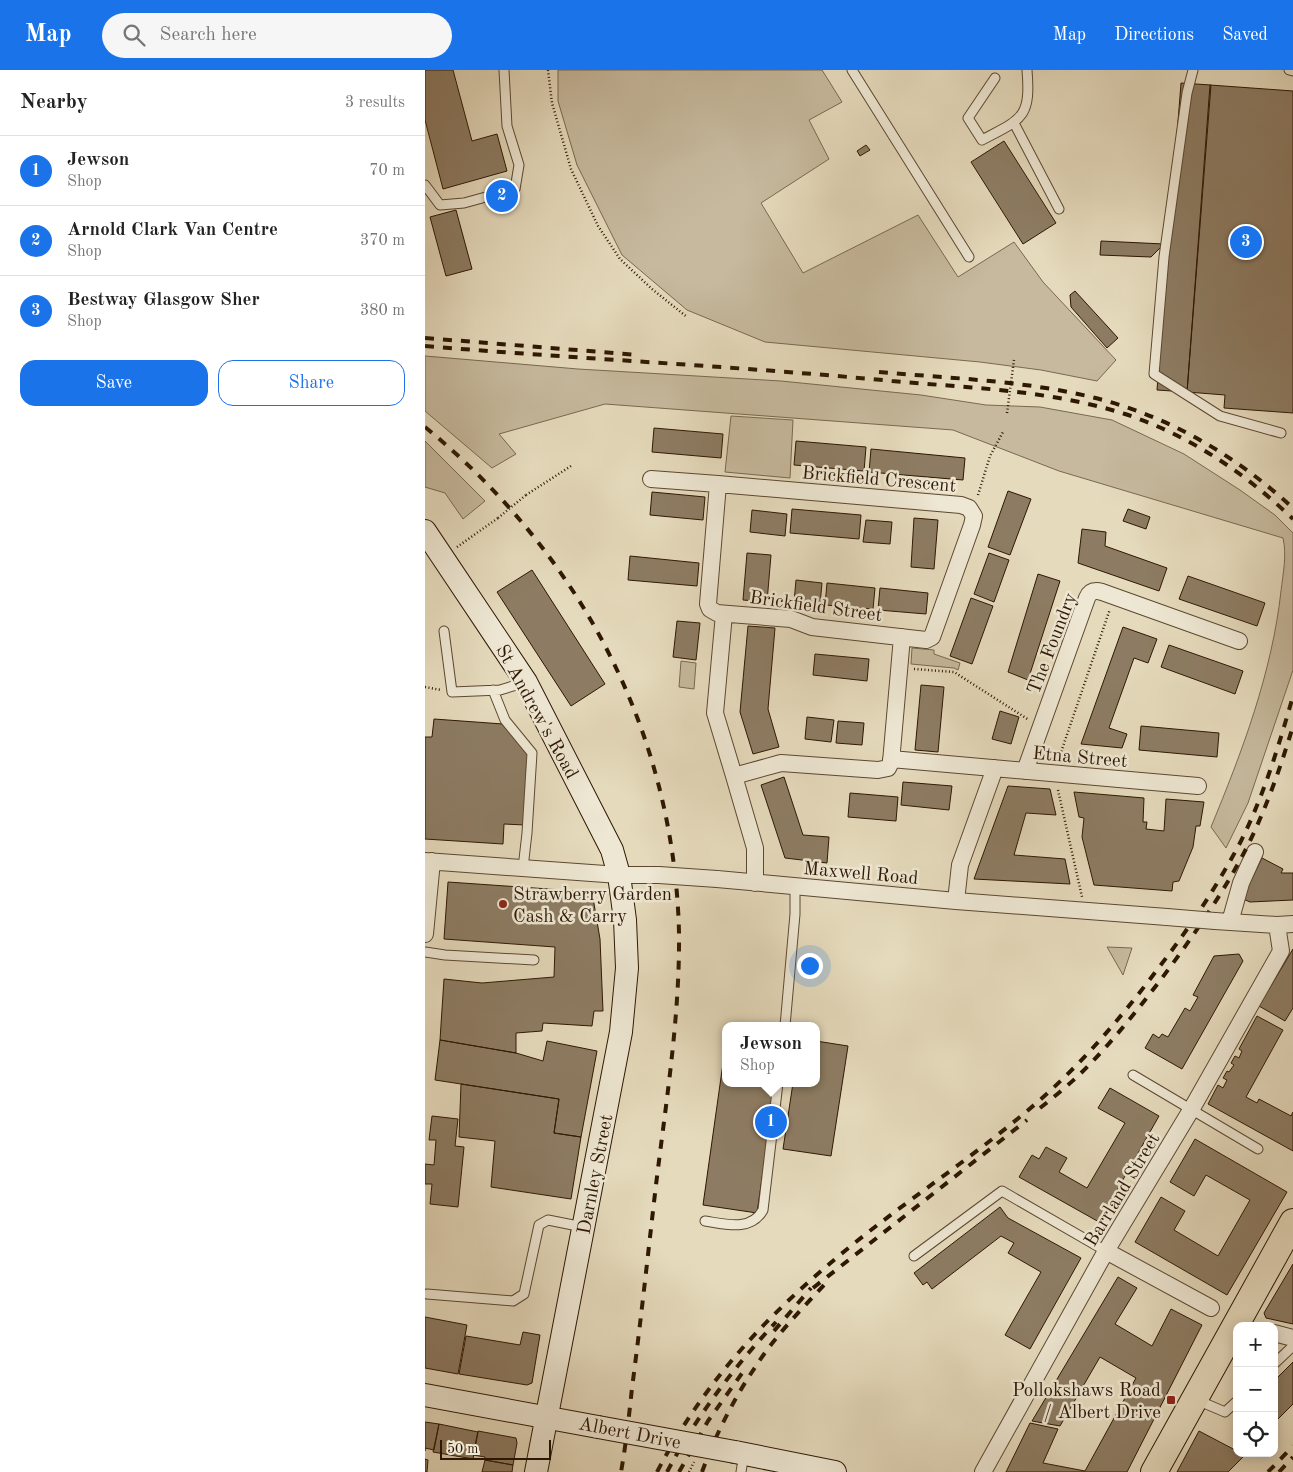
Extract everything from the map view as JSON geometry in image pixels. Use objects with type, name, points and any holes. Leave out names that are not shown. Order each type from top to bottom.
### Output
[{"type":"main road","points":[[1243,1322],[1293,1222]]},
{"type":"main road","points":[[1154,1472],[1194,1399],[1233,1338]]},
{"type":"street","name":"Brickfield Crescent","points":[[651,479],[961,505],[971,510],[973,516],[972,525],[935,633],[930,639],[926,640],[902,637]]},
{"type":"street","points":[[718,484],[708,604],[713,611],[724,614],[715,713],[755,848],[755,883]]},
{"type":"street","name":"St Andrew's Road","points":[[425,531],[526,682],[612,850],[619,875]]},
{"type":"street","name":"The Foundry","points":[[1025,771],[1088,595],[1096,591],[1115,596],[1239,640]]},
{"type":"street","name":"Brickfield Street","points":[[724,614],[791,619],[812,628],[902,637]]},
{"type":"street","points":[[734,776],[781,763],[882,770],[889,767],[902,637]]},
{"type":"street","name":"Etna Street","points":[[891,759],[1198,786]]},
{"type":"street","points":[[956,901],[960,865],[995,768]]},
{"type":"street","points":[[1222,921],[1255,852]]},
{"type":"street","points":[[425,934],[428,861]]},
{"type":"street","name":"Maxwell Road","points":[[428,861],[619,875],[659,875],[717,879],[956,901],[1285,924]]},
{"type":"street","name":"Darnley Street","points":[[536,1472],[621,1032],[627,968],[625,920],[619,875]]},
{"type":"street","name":"Barrland Street","points":[[983,1472],[1107,1251],[1191,1110],[1281,951],[1285,924]]},
{"type":"street","points":[[1107,1251],[1211,1308]]},
{"type":"street","points":[[1278,1334],[1293,1338]]},
{"type":"street","name":"Albert Drive","points":[[425,1395],[598,1427],[740,1459],[835,1472]]},
{"type":"lane","points":[[425,185],[428,196],[439,205],[464,203],[515,189],[519,165],[507,126],[504,70]]},
{"type":"lane","points":[[852,70],[969,257]]},
{"type":"lane","points":[[995,78],[969,118],[982,140],[1014,123],[1025,110],[1029,93],[1027,70]]},
{"type":"lane","points":[[1193,70],[1187,93],[1164,256],[1154,374],[1220,416],[1281,433]]},
{"type":"lane","points":[[1014,123],[1059,208]]},
{"type":"lane","points":[[444,632],[452,692],[500,690],[526,682]]},
{"type":"lane","points":[[493,690],[505,720],[532,753],[523,868]]},
{"type":"lane","points":[[785,1022],[795,914],[795,886]]},
{"type":"lane","points":[[425,952],[534,960]]},
{"type":"lane","points":[[1133,1076],[1258,1149]]},
{"type":"lane","points":[[705,1221],[736,1225],[745,1224],[759,1216],[763,1210],[778,1087]]},
{"type":"lane","points":[[914,1256],[1002,1191],[1107,1251]]},
{"type":"lane","points":[[427,1294],[513,1301],[524,1294],[539,1225],[548,1220],[584,1228]]},
{"type":"lane","points":[[1278,1360],[1293,1346]]},
{"type":"lane","points":[[1194,1399],[1225,1412],[1233,1405]]},
{"type":"path","points":[[548,70],[552,103],[571,168],[599,226],[620,258],[651,289],[687,317]]},
{"type":"path","points":[[1007,413],[1014,360]]},
{"type":"path","points":[[971,510],[975,506],[991,454],[1003,432]]},
{"type":"path","points":[[443,556],[498,518],[526,495],[571,466]]},
{"type":"path","points":[[1085,911],[1054,772],[1115,596]]},
{"type":"path","points":[[900,667],[953,672],[1040,728]]},
{"type":"path","points":[[689,1472],[695,1460]]},
{"type":"shaded area","points":[[558,70],[822,70],[842,102],[809,120],[829,159],[761,203],[803,273],[918,215],[958,277],[1014,242],[1043,282],[1116,360],[1097,381],[1041,370],[980,362],[765,342],[687,310],[622,255],[577,165],[558,101]]},
{"type":"shaded area","points":[[425,356],[578,369],[781,381],[921,395],[986,405],[1040,407],[1112,420],[1184,454],[1275,515],[1293,533],[1293,670],[1248,803],[1226,848],[1211,827],[1234,770],[1254,712],[1271,652],[1284,571],[1285,551],[1283,538],[1059,471],[953,430],[605,404],[499,434],[516,454],[492,468],[425,411]]},
{"type":"shaded area","points":[[731,416],[793,420],[790,478],[725,472]]},
{"type":"shaded area","points":[[425,441],[485,501],[463,519],[445,493],[425,487]]},
{"type":"shaded area","points":[[912,648],[934,650],[934,654],[960,663],[958,670],[911,664]]},
{"type":"shaded area","points":[[681,661],[696,663],[694,689],[679,687]]},
{"type":"shaded area","points":[[1107,947],[1132,948],[1123,975]]},
{"type":"building","points":[[425,70],[453,70],[472,141],[497,134],[507,171],[443,189],[425,120]]},
{"type":"building","points":[[1181,83],[1211,85],[1187,392],[1157,390]]},
{"type":"building","points":[[1210,85],[1293,91],[1293,413],[1224,408],[1225,395],[1187,392]]},
{"type":"building","points":[[1004,141],[1056,223],[1023,244],[971,162]]},
{"type":"building","points":[[866,145],[870,150],[860,156],[857,151]]},
{"type":"building","points":[[456,210],[472,269],[446,276],[430,217]]},
{"type":"building","points":[[1101,241],[1164,244],[1151,257],[1100,255]]},
{"type":"building","points":[[1075,291],[1118,338],[1107,348],[1071,307],[1070,295]]},
{"type":"building","points":[[654,428],[723,434],[721,458],[652,452]]},
{"type":"building","points":[[796,441],[866,447],[864,471],[794,465]]},
{"type":"building","points":[[871,449],[965,458],[963,480],[869,472]]},
{"type":"building","points":[[1008,491],[1031,499],[1010,555],[988,547]]},
{"type":"building","points":[[652,492],[705,497],[703,520],[650,515]]},
{"type":"building","points":[[792,509],[861,515],[859,539],[790,533]]},
{"type":"building","points":[[1128,509],[1150,517],[1146,529],[1123,521]]},
{"type":"building","points":[[752,510],[787,514],[785,536],[750,532]]},
{"type":"building","points":[[914,518],[938,520],[934,569],[911,567]]},
{"type":"building","points":[[866,520],[892,522],[890,544],[863,542]]},
{"type":"building","points":[[1082,529],[1106,532],[1105,546],[1167,568],[1159,591],[1078,563]]},
{"type":"building","points":[[747,553],[771,555],[767,602],[743,600]]},
{"type":"building","points":[[989,553],[1009,560],[994,602],[974,594]]},
{"type":"building","points":[[630,556],[699,563],[697,586],[628,580]]},
{"type":"building","points":[[532,570],[605,684],[571,706],[497,592]]},
{"type":"building","points":[[1038,574],[1060,581],[1028,680],[1008,672]]},
{"type":"building","points":[[1188,576],[1265,603],[1257,626],[1179,599]]},
{"type":"building","points":[[796,580],[822,583],[820,605],[794,602]]},
{"type":"building","points":[[827,583],[875,588],[873,609],[825,605]]},
{"type":"building","points":[[880,588],[928,593],[926,614],[878,610]]},
{"type":"building","points":[[971,598],[993,606],[972,664],[950,656]]},
{"type":"building","points":[[677,621],[700,623],[696,660],[673,657]]},
{"type":"building","points":[[748,626],[775,628],[768,709],[779,747],[753,754],[740,712]]},
{"type":"building","points":[[1123,627],[1157,639],[1148,663],[1134,658],[1109,728],[1127,734],[1122,748],[1081,744]]},
{"type":"building","points":[[1169,645],[1243,671],[1235,694],[1161,667]]},
{"type":"building","points":[[815,654],[869,659],[867,681],[813,675]]},
{"type":"building","points":[[921,685],[944,687],[938,752],[915,750]]},
{"type":"building","points":[[1000,711],[1019,717],[1011,744],[992,739]]},
{"type":"building","points":[[807,717],[834,720],[831,742],[805,739]]},
{"type":"building","points":[[434,719],[503,724],[531,754],[525,825],[504,824],[503,844],[425,839],[425,737],[432,737]]},
{"type":"building","points":[[838,721],[864,723],[862,745],[836,743]]},
{"type":"building","points":[[1141,726],[1219,733],[1217,757],[1139,750]]},
{"type":"building","points":[[784,777],[803,835],[829,837],[827,863],[785,858],[761,785]]},
{"type":"building","points":[[903,782],[952,786],[949,810],[901,805]]},
{"type":"building","points":[[1008,786],[1050,789],[1056,815],[1026,813],[1014,855],[1065,859],[1070,884],[974,879]]},
{"type":"building","points":[[1074,792],[1144,798],[1143,822],[1147,822],[1146,829],[1164,831],[1166,799],[1204,802],[1200,826],[1196,826],[1193,847],[1179,881],[1173,882],[1172,891],[1094,885],[1082,837],[1084,818],[1079,817]]},
{"type":"building","points":[[850,793],[898,797],[896,821],[848,817]]},
{"type":"building","points":[[1262,858],[1283,869],[1281,873],[1293,873],[1293,900],[1250,902],[1243,899]]},
{"type":"building","points":[[448,882],[592,892],[600,939],[603,1011],[594,1011],[592,1026],[543,1023],[542,1031],[516,1033],[516,1053],[440,1040],[444,979],[482,983],[554,977],[555,947],[444,939]]},
{"type":"building","points":[[1293,949],[1293,1008],[1285,1021],[1259,1006]]},
{"type":"building","points":[[1239,954],[1243,961],[1182,1069],[1145,1048],[1153,1034],[1159,1038],[1162,1034],[1168,1037],[1185,1008],[1190,1011],[1198,997],[1193,995],[1214,956]]},
{"type":"building","points":[[1257,1016],[1283,1030],[1246,1097],[1257,1103],[1259,1099],[1291,1116],[1293,1112],[1293,1151],[1208,1104],[1218,1085],[1223,1088],[1227,1080],[1223,1078],[1234,1065],[1231,1063],[1235,1056],[1239,1058],[1242,1051],[1239,1049]]},
{"type":"building","points":[[440,1040],[516,1053],[543,1061],[547,1041],[597,1051],[581,1137],[554,1133],[559,1099],[435,1080]]},
{"type":"building","points":[[820,1042],[848,1046],[831,1156],[783,1149],[792,1087],[820,1087]]},
{"type":"building","points":[[722,1070],[722,1087],[775,1087],[757,1213],[703,1205]]},
{"type":"building","points":[[461,1084],[559,1099],[554,1133],[581,1137],[571,1199],[491,1187],[495,1141],[459,1137]]},
{"type":"building","points":[[1110,1088],[1159,1116],[1099,1222],[1019,1177],[1032,1155],[1039,1159],[1046,1147],[1067,1158],[1059,1172],[1087,1188],[1125,1123],[1098,1108]]},
{"type":"building","points":[[432,1116],[458,1119],[455,1146],[464,1147],[458,1207],[430,1204],[432,1184],[425,1184],[425,1164],[434,1165],[436,1140],[429,1140]]},
{"type":"building","points":[[1195,1139],[1287,1192],[1227,1295],[1135,1242],[1161,1197],[1185,1211],[1174,1230],[1218,1256],[1250,1200],[1206,1175],[1194,1196],[1170,1182]]},
{"type":"building","points":[[1000,1207],[1008,1218],[1081,1258],[1030,1349],[1005,1335],[1041,1272],[1008,1253],[1014,1243],[1001,1236],[932,1289],[927,1282],[923,1285],[914,1273]]},
{"type":"building","points":[[1293,1264],[1293,1324],[1266,1318],[1264,1313]]},
{"type":"building","points":[[1118,1277],[1137,1288],[1115,1324],[1152,1346],[1171,1309],[1202,1325],[1127,1472],[1006,1472],[1030,1423],[1058,1429],[1043,1463],[1085,1471],[1136,1378],[1100,1357],[1060,1426],[1032,1421]]},
{"type":"building","points":[[425,1317],[467,1325],[458,1374],[425,1368]]},
{"type":"building","points":[[523,1332],[540,1335],[532,1383],[527,1385],[459,1374],[466,1336],[520,1345]]},
{"type":"building","points":[[1293,1362],[1293,1404],[1278,1419],[1278,1412],[1278,1377]]},
{"type":"building","points":[[425,1422],[439,1424],[434,1450],[425,1448]]},
{"type":"building","points":[[439,1424],[478,1432],[473,1459],[433,1452]]},
{"type":"building","points":[[478,1431],[516,1438],[517,1443],[513,1465],[485,1460],[485,1457],[473,1455]]},
{"type":"building","points":[[1199,1431],[1233,1449],[1233,1457],[1243,1457],[1228,1472],[1177,1472]]},
{"type":"building","points":[[425,1459],[428,1460],[427,1472],[425,1472]]},
{"type":"building","points":[[485,1460],[513,1465],[512,1472],[482,1472]]},
{"type":"railway","points":[[425,338],[639,355]]},
{"type":"railway","points":[[425,346],[834,376],[1010,391],[1068,400],[1125,414],[1194,444],[1236,471],[1293,519]]},
{"type":"railway","points":[[879,372],[979,380],[1053,389],[1108,401],[1138,411],[1193,436],[1245,469],[1293,508]]},
{"type":"railway","points":[[425,427],[480,477],[529,531],[572,589],[608,651],[637,717],[659,786],[673,858],[679,932],[675,1027],[621,1472]]},
{"type":"railway","points":[[657,1472],[677,1437],[720,1374],[770,1318],[857,1241],[981,1148],[1041,1099],[1078,1064],[1128,1007],[1193,921],[1223,874],[1241,841],[1264,788],[1293,696]]},
{"type":"railway","points":[[1040,1108],[1078,1076],[1111,1041],[1162,978],[1209,912],[1240,861],[1256,829],[1284,756],[1293,726]]},
{"type":"railway","points":[[813,1288],[1027,1120]]},
{"type":"railway","points":[[702,1472],[713,1445],[740,1391],[763,1355],[825,1284]]},
{"type":"railway","points":[[774,1331],[811,1288]]},
{"type":"railway","points":[[667,1472],[703,1412],[745,1357],[776,1322]]},
{"type":"railway","points":[[679,1472],[708,1421],[745,1369]]},
{"type":"railway","points":[[1268,1472],[1293,1446]]},
{"type":"railway","points":[[1279,1472],[1293,1457]]},
{"type":"place","name":"Arnold Clark Van Centre","points":[[502,196]]},
{"type":"place","name":"Bestway Glasgow Sher","points":[[1246,242]]},
{"type":"place","name":"Strawberry Garden Cash & Carry","points":[[503,904]]},
{"type":"place","name":"Jewson","points":[[771,1122]]},
{"type":"place","name":"Pollokshaws Road / Albert Drive","points":[[1171,1400]]}]
